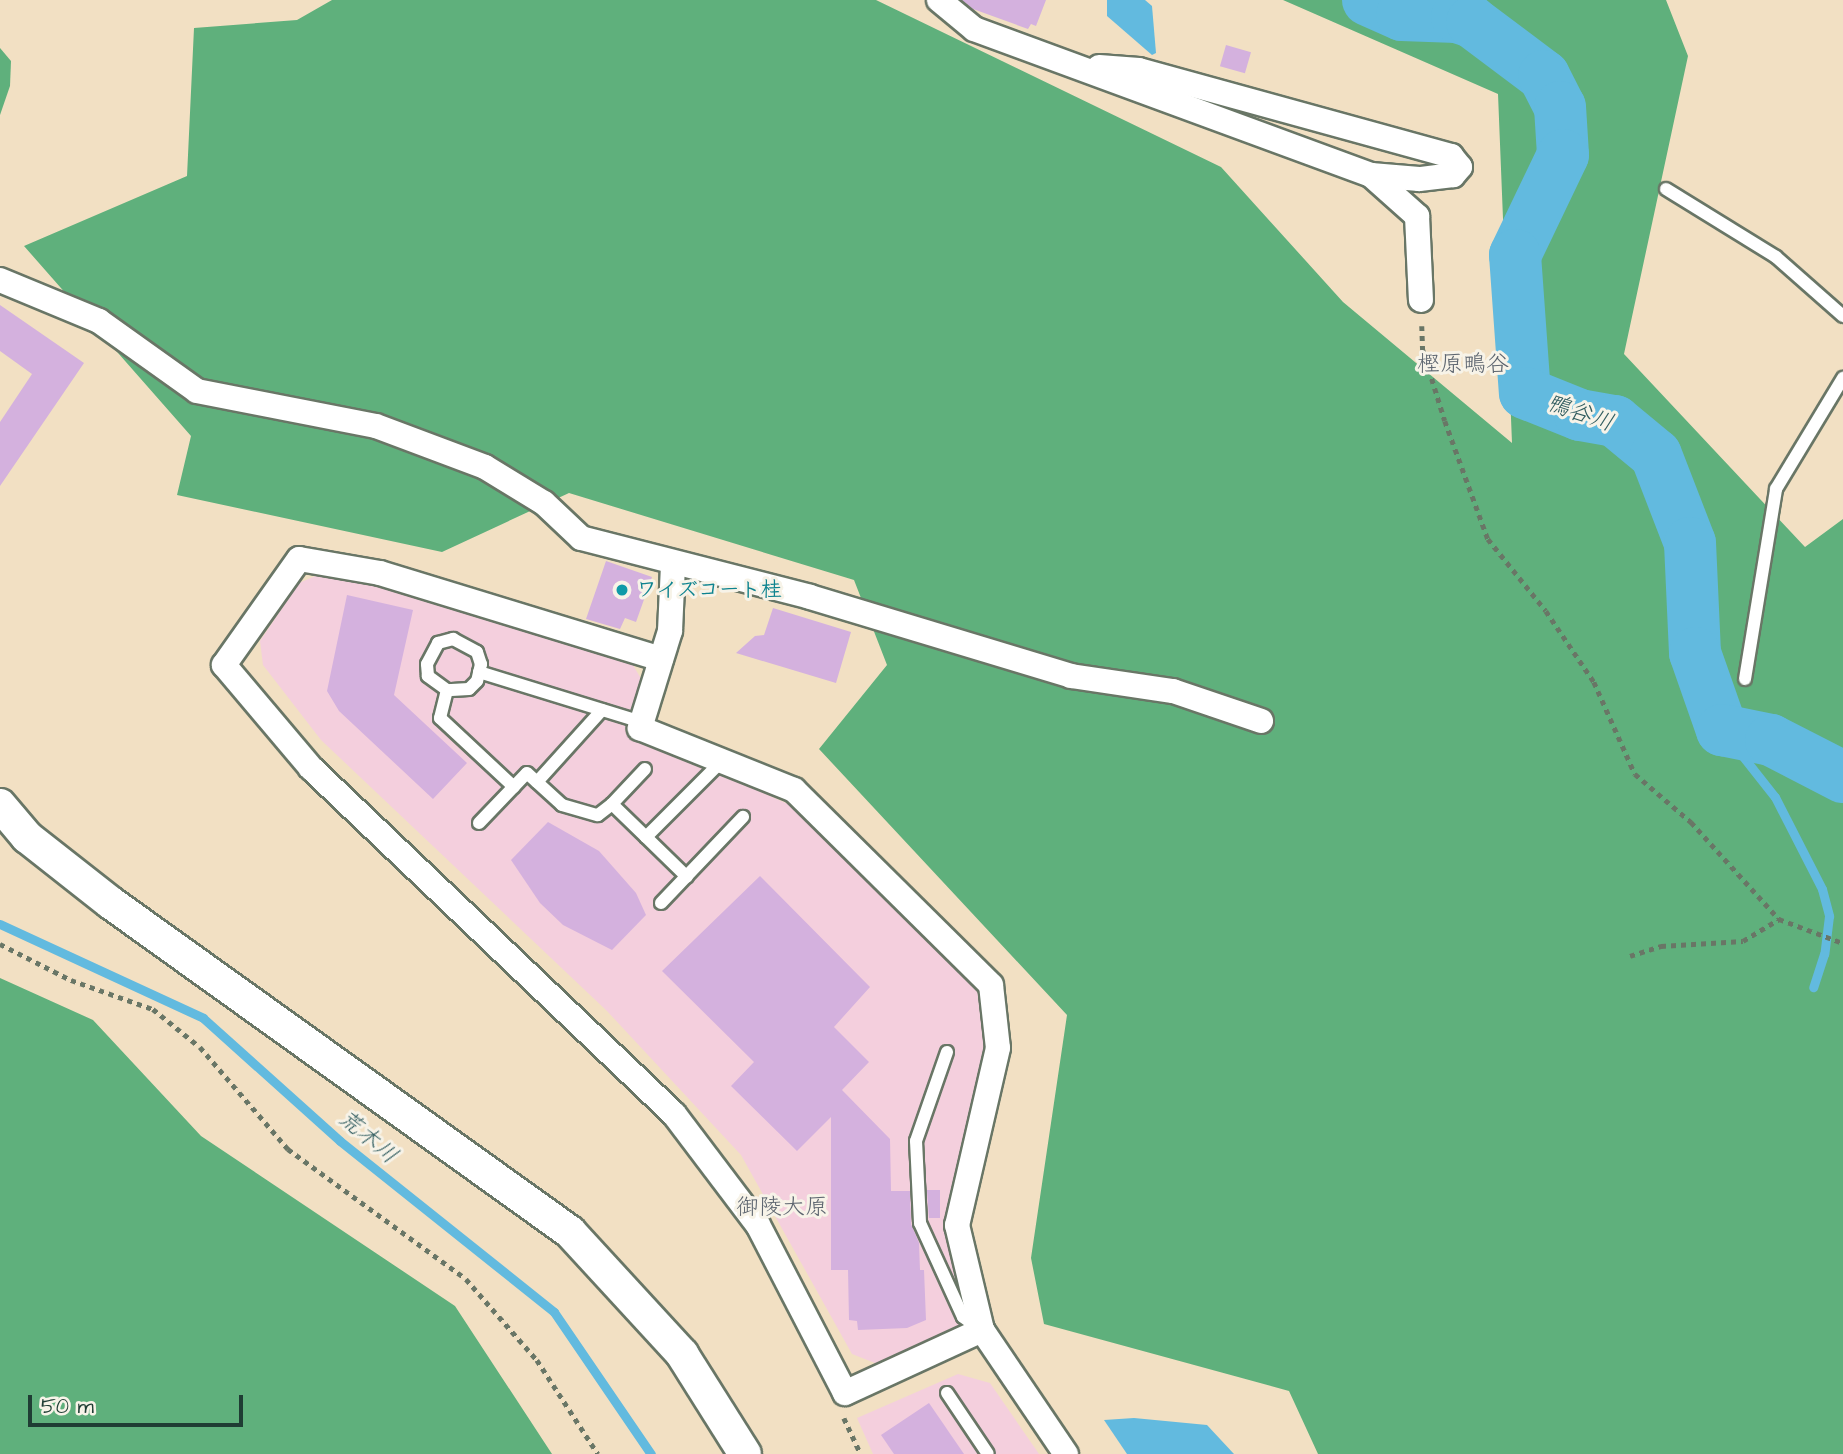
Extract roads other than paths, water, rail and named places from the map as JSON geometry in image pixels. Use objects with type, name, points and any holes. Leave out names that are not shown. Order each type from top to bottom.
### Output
[{"type":"street","points":[[939,0],[974,29],[1067,64],[1371,175],[1428,178],[1453,175],[1460,167],[1451,156],[1139,70],[1067,64]]},
{"type":"street","points":[[1371,175],[1417,216],[1421,300]]},
{"type":"street","points":[[0,280],[99,321],[197,391],[376,426],[485,467],[544,503],[581,538],[673,565],[810,597],[1071,676],[1173,691],[1261,721]]},
{"type":"street","points":[[661,659],[380,573],[299,559],[224,665],[310,768],[674,1114],[758,1225],[845,1392],[982,1330]]},
{"type":"street","points":[[673,565],[670,631],[640,728],[794,790],[991,985],[999,1048],[957,1225],[982,1330],[1066,1454]]},
{"type":"street","points":[[0,805],[27,837],[111,904],[570,1233],[682,1354],[745,1454]]},
{"type":"lane","points":[[1666,189],[1776,257],[1843,316]]},
{"type":"lane","points":[[1745,679],[1776,489],[1843,379]]},
{"type":"lane","points":[[438,643],[467,643],[477,652],[479,672],[469,689],[447,691],[428,676],[430,652],[438,643]]},
{"type":"lane","points":[[479,672],[642,722]]},
{"type":"lane","points":[[447,691],[440,718],[514,788]]},
{"type":"lane","points":[[537,782],[602,710]]},
{"type":"lane","points":[[646,837],[722,761]]},
{"type":"lane","points":[[479,823],[527,773],[562,805],[598,815],[645,769]]},
{"type":"lane","points":[[612,804],[687,877]]},
{"type":"lane","points":[[661,904],[743,817]]},
{"type":"lane","points":[[947,1052],[916,1141],[920,1223],[963,1317],[982,1330]]},
{"type":"lane","points":[[947,1393],[988,1454]]},
{"type":"water","points":[[1107,0],[1145,0],[1152,6],[1156,53],[1152,55],[1107,16]]},
{"type":"water","points":[[1134,1418],[1207,1425],[1234,1454],[1127,1454],[1104,1420]]},
{"type":"waterway","name":"鴨谷川","points":[[1368,0],[1402,15],[1457,17],[1472,22],[1544,76],[1560,107],[1563,155],[1515,255],[1525,393],[1580,415],[1615,421],[1656,455],[1690,543],[1695,653],[1722,730],[1771,740],[1843,777]]},
{"type":"waterway","points":[[1722,730],[1775,797],[1822,889],[1829,916],[1824,954],[1813,987]]},
{"type":"waterway","name":"荒木川","points":[[0,924],[203,1018],[340,1141],[554,1312],[651,1454]]},
{"type":"place","name":"ワイズコート桂","points":[[622,590]]},
{"type":"district","name":"樫原鴫谷","points":[[1463,364]]},
{"type":"district","name":"御陵大原","points":[[782,1207]]}]
